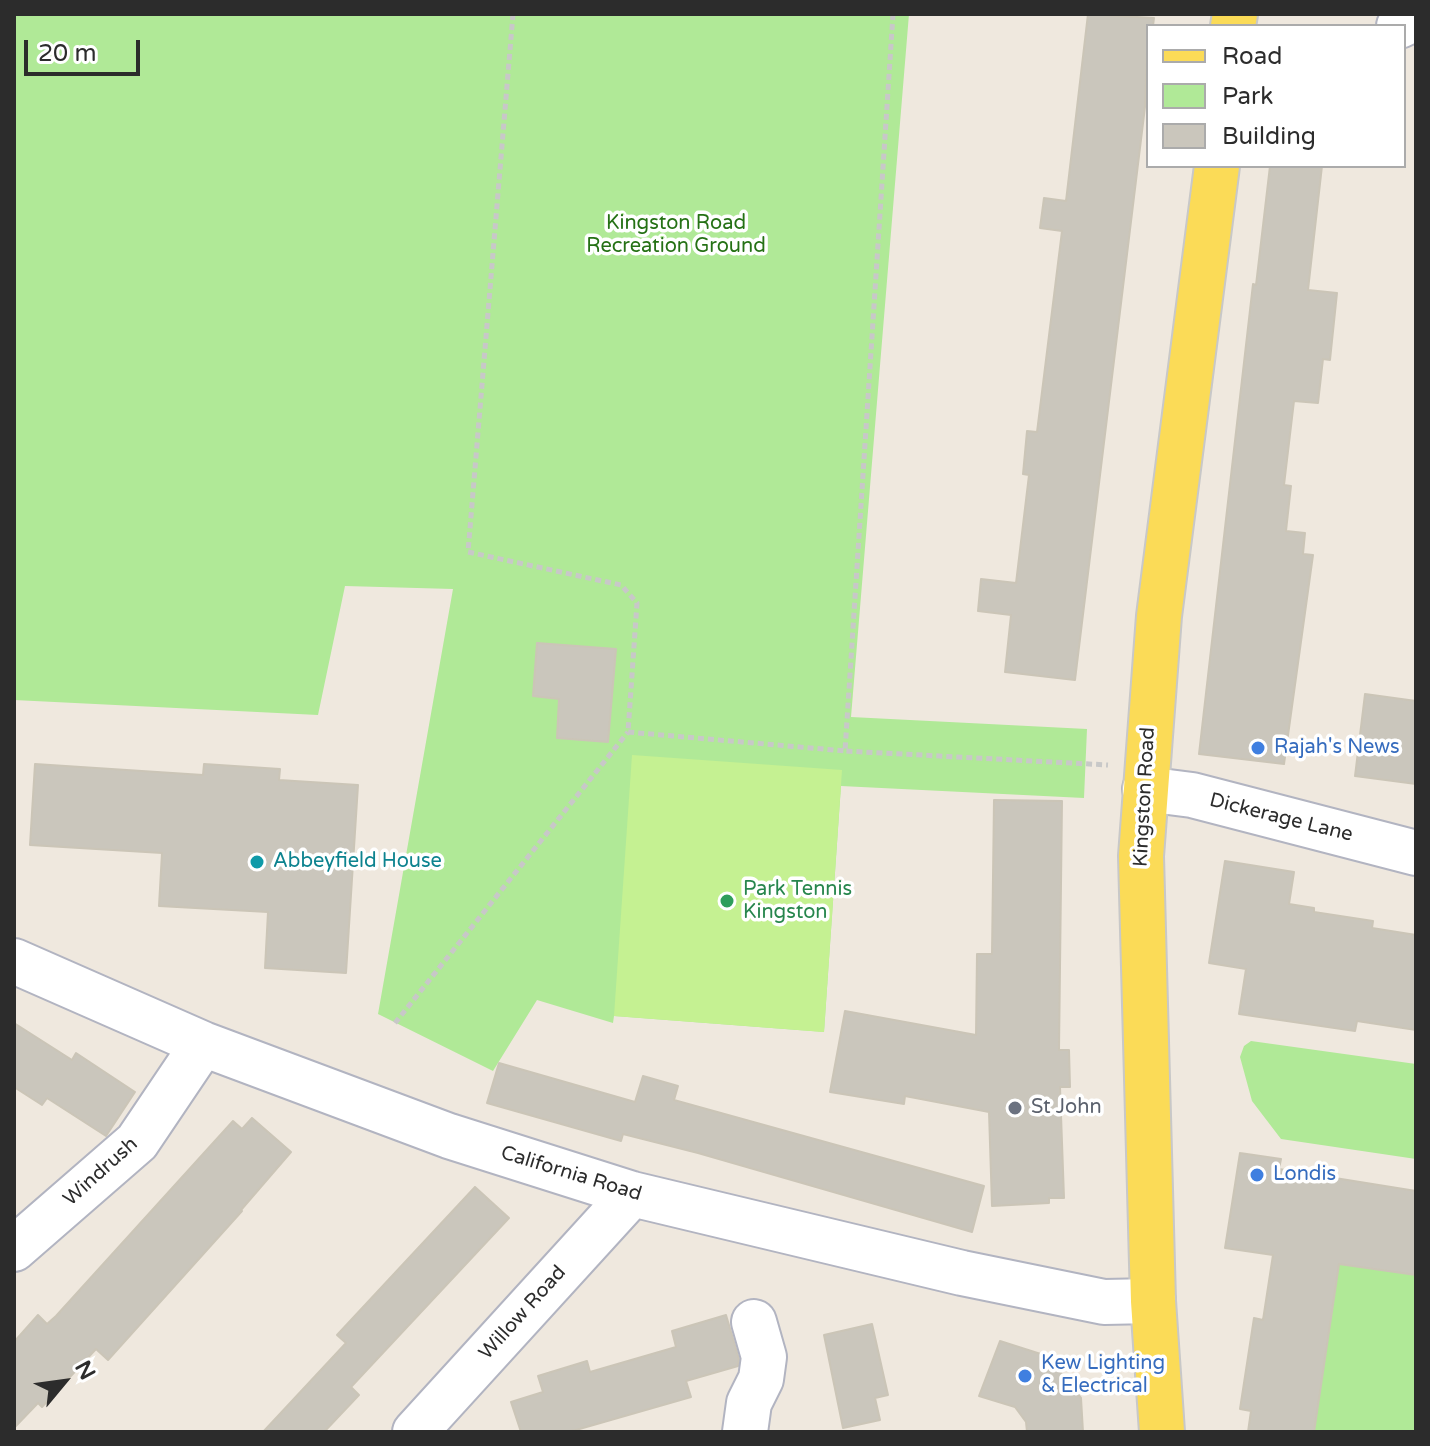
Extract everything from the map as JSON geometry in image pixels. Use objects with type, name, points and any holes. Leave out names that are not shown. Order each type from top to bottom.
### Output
[{"type":"main road","name":"Kingston Road","points":[[1162,1432],[1153,1301],[1141,856],[1159,616],[1217,168]]},
{"type":"street","name":"Dickerage Lane","points":[[1145,789],[1192,795],[1416,853]]},
{"type":"street","name":"California Road","points":[[14,961],[203,1044],[449,1136],[632,1194],[976,1276],[1104,1302],[1153,1301]]},
{"type":"street","name":"Windrush","points":[[14,1249],[137,1142],[203,1044]]},
{"type":"street","name":"Willow Road","points":[[432,1426],[632,1194]]},
{"type":"street","points":[[745,1432],[749,1403],[761,1379],[764,1357],[754,1322]]},
{"type":"path","points":[[395,1023],[628,732],[637,603],[621,585],[468,552],[513,14]]},
{"type":"path","points":[[845,751],[893,14]]},
{"type":"path","points":[[628,732],[845,751],[1108,765]]},
{"type":"green space","name":"Kingston Road Recreation Ground","points":[[14,14],[909,14],[851,717],[1087,729],[1084,798],[841,786],[824,1032],[614,1016],[613,1023],[537,1000],[493,1071],[378,1014],[453,589],[345,586],[318,715],[14,700]]},
{"type":"green space","name":"Park Tennis Kingston","points":[[632,755],[842,770],[824,1032],[614,1016]]},
{"type":"green space","points":[[1251,1041],[1416,1064],[1416,1159],[1281,1139],[1252,1101],[1240,1057],[1244,1046]]},
{"type":"green space","points":[[1339,1264],[1416,1275],[1416,1432],[1314,1432]]},
{"type":"building","points":[[1088,14],[1154,18],[1153,24],[1146,24],[1145,107],[1075,680],[1005,672],[1011,615],[978,611],[981,579],[1016,583],[1029,475],[1023,474],[1027,431],[1037,432],[1062,231],[1040,228],[1044,198],[1066,201]]},
{"type":"building","points":[[1270,168],[1322,168],[1308,290],[1337,293],[1330,360],[1323,359],[1318,403],[1294,401],[1284,485],[1291,486],[1286,531],[1305,533],[1303,554],[1313,555],[1284,764],[1199,754],[1253,284],[1256,285]]},
{"type":"building","points":[[537,643],[616,649],[608,742],[557,738],[559,699],[533,696]]},
{"type":"building","points":[[1365,694],[1416,701],[1416,784],[1355,776]]},
{"type":"building","name":"Abbeyfield House","points":[[35,764],[203,775],[204,764],[280,769],[279,780],[358,785],[346,973],[265,968],[268,912],[159,906],[162,853],[30,845]]},
{"type":"building","points":[[994,800],[1062,801],[1059,1050],[1069,1050],[1070,1087],[1060,1087],[1064,1198],[1049,1198],[1049,1203],[992,1206],[989,1112],[905,1096],[904,1104],[830,1092],[845,1011],[976,1035],[977,954],[992,954]]},
{"type":"building","points":[[1225,861],[1294,872],[1289,904],[1314,908],[1314,912],[1373,921],[1372,928],[1416,935],[1416,1030],[1357,1021],[1355,1031],[1239,1014],[1246,969],[1209,963]]},
{"type":"building","points":[[14,1023],[72,1060],[76,1053],[135,1092],[106,1136],[47,1098],[42,1105],[14,1087]]},
{"type":"building","points":[[499,1063],[635,1102],[643,1076],[678,1086],[674,1100],[984,1186],[972,1232],[698,1153],[623,1134],[621,1141],[487,1103]]},
{"type":"building","points":[[252,1118],[291,1152],[108,1360],[96,1349],[42,1407],[38,1403],[14,1428],[14,1342],[38,1315],[47,1324],[56,1316],[233,1121],[242,1129]]},
{"type":"building","points":[[1240,1153],[1281,1159],[1279,1169],[1416,1191],[1416,1275],[1339,1264],[1314,1432],[1248,1432],[1251,1411],[1240,1409],[1254,1318],[1263,1320],[1273,1255],[1225,1248]]},
{"type":"building","points":[[475,1187],[509,1218],[351,1387],[359,1395],[324,1432],[263,1432],[346,1343],[337,1335]]},
{"type":"building","points":[[726,1315],[739,1359],[738,1366],[686,1381],[691,1397],[569,1432],[521,1432],[511,1402],[543,1392],[538,1376],[587,1361],[590,1372],[676,1347],[672,1331]]},
{"type":"building","points":[[872,1324],[888,1395],[875,1398],[880,1420],[843,1428],[824,1335]]},
{"type":"building","name":"Kew Lighting & Electrical","points":[[1000,1341],[1047,1356],[1081,1398],[1083,1432],[1027,1432],[1026,1422],[1015,1407],[979,1396]]},
{"type":"place","name":"Rajah's News","points":[[1258,748]]},
{"type":"place","name":"Abbeyfield House","points":[[257,862]]},
{"type":"place","name":"Park Tennis Kingston","points":[[727,901]]},
{"type":"place","name":"St John","points":[[1015,1108]]},
{"type":"place","name":"Londis","points":[[1257,1175]]},
{"type":"place","name":"Kew Lighting & Electrical","points":[[1025,1376]]}]
